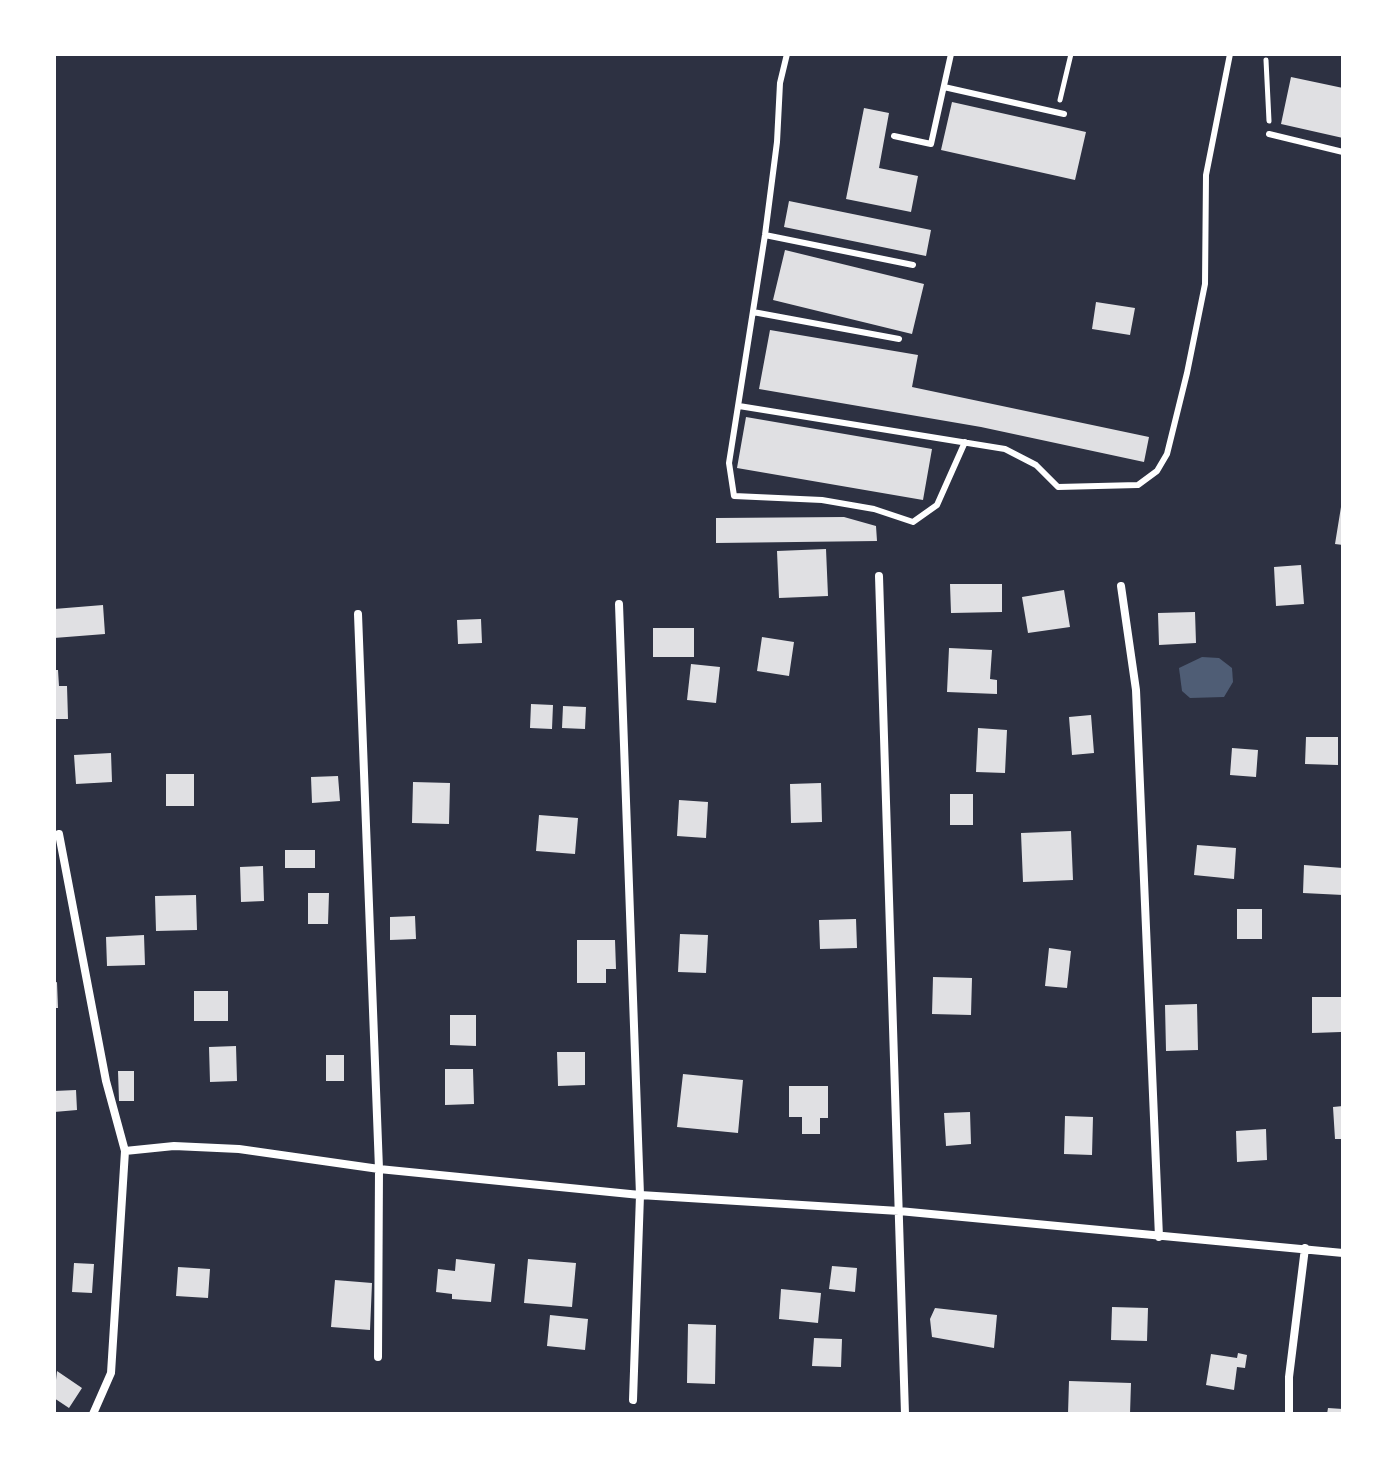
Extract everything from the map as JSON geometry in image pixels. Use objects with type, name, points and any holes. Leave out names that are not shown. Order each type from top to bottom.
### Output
[{"type":"street","points":[[879,576],[905,1414]]},
{"type":"street","points":[[1121,586],[1136,690],[1159,1237]]},
{"type":"street","points":[[619,604],[640,1195],[633,1400]]},
{"type":"street","points":[[358,614],[379,1169],[378,1357]]},
{"type":"street","points":[[59,834],[106,1081],[125,1151],[111,1373],[93,1414]]},
{"type":"street","points":[[125,1151],[174,1146],[239,1149],[379,1169],[640,1195],[899,1211],[1343,1253]]},
{"type":"street","points":[[1289,1414],[1289,1377],[1305,1248]]},
{"type":"lane","points":[[787,54],[780,83],[765,235],[729,463],[734,496],[822,500],[874,509],[913,522],[937,505],[965,442]]},
{"type":"lane","points":[[894,136],[931,144],[951,54]]},
{"type":"lane","points":[[739,406],[1005,449],[1036,465],[1058,487],[1138,485],[1157,471],[1167,454],[1205,284],[1206,175],[1230,54]]},
{"type":"lane","points":[[944,87],[1061,113]]},
{"type":"lane","points":[[1269,134],[1343,152]]},
{"type":"lane","points":[[765,235],[913,265]]},
{"type":"lane","points":[[753,312],[899,339]]},
{"type":"path","points":[[1061,113],[1071,54]]},
{"type":"path","points":[[1266,60],[1269,134]]},
{"type":"water","points":[[1202,657],[1219,658],[1232,668],[1233,682],[1224,697],[1190,698],[1182,691],[1179,668]]},
{"type":"building","points":[[1291,77],[1343,88],[1343,138],[1281,124]]},
{"type":"building","points":[[952,102],[1086,132],[1075,180],[941,150]]},
{"type":"building","points":[[864,108],[889,113],[879,168],[918,176],[911,212],[846,199]]},
{"type":"building","points":[[789,201],[931,230],[926,256],[784,227]]},
{"type":"building","points":[[785,250],[924,284],[912,334],[773,300]]},
{"type":"building","points":[[1096,302],[1135,308],[1130,335],[1092,329]]},
{"type":"building","points":[[770,330],[918,355],[912,387],[1149,437],[1144,462],[981,427],[759,389]]},
{"type":"building","points":[[746,417],[932,449],[923,500],[737,468]]},
{"type":"building","points":[[1343,508],[1343,545],[1335,544]]},
{"type":"building","points":[[844,517],[876,526],[877,541],[716,543],[716,518]]},
{"type":"building","points":[[826,549],[828,596],[779,598],[777,551]]},
{"type":"building","points":[[1301,565],[1304,604],[1276,606],[1274,567]]},
{"type":"building","points":[[950,584],[1002,584],[1002,612],[951,613]]},
{"type":"building","points":[[1064,590],[1070,627],[1028,633],[1022,597]]},
{"type":"building","points":[[103,605],[105,634],[54,638],[54,609]]},
{"type":"building","points":[[1195,612],[1196,643],[1159,645],[1158,613]]},
{"type":"building","points":[[481,619],[482,643],[458,644],[457,620]]},
{"type":"building","points":[[653,628],[694,628],[694,657],[653,657]]},
{"type":"building","points":[[762,637],[794,642],[789,676],[757,671]]},
{"type":"building","points":[[949,648],[992,650],[990,679],[997,680],[997,694],[947,692]]},
{"type":"building","points":[[691,664],[720,667],[716,703],[687,700]]},
{"type":"building","points":[[54,670],[58,670],[59,686],[67,686],[68,719],[54,719]]},
{"type":"building","points":[[531,704],[553,705],[552,729],[530,728]]},
{"type":"building","points":[[563,706],[586,707],[585,729],[562,728]]},
{"type":"building","points":[[1091,715],[1094,753],[1072,755],[1069,717]]},
{"type":"building","points":[[978,728],[1007,730],[1005,773],[976,772]]},
{"type":"building","points":[[1306,737],[1338,737],[1338,765],[1305,764]]},
{"type":"building","points":[[1232,748],[1258,750],[1256,777],[1230,775]]},
{"type":"building","points":[[111,753],[112,782],[76,784],[74,755]]},
{"type":"building","points":[[166,774],[194,774],[194,806],[166,806]]},
{"type":"building","points":[[338,776],[340,801],[312,803],[311,777]]},
{"type":"building","points":[[413,782],[450,783],[449,824],[412,823]]},
{"type":"building","points":[[821,783],[822,822],[791,823],[790,784]]},
{"type":"building","points":[[950,794],[973,794],[973,825],[950,825]]},
{"type":"building","points":[[679,800],[708,802],[706,838],[677,836]]},
{"type":"building","points":[[539,815],[578,818],[575,854],[536,851]]},
{"type":"building","points":[[1071,831],[1073,880],[1023,882],[1021,833]]},
{"type":"building","points":[[1197,845],[1236,848],[1234,879],[1194,875]]},
{"type":"building","points":[[285,850],[315,850],[315,868],[285,868]]},
{"type":"building","points":[[1304,865],[1343,868],[1343,895],[1303,893]]},
{"type":"building","points":[[263,866],[264,901],[241,902],[240,867]]},
{"type":"building","points":[[308,893],[329,893],[328,924],[308,924]]},
{"type":"building","points":[[196,895],[197,930],[156,931],[155,896]]},
{"type":"building","points":[[1237,909],[1262,909],[1262,939],[1237,939]]},
{"type":"building","points":[[415,916],[416,939],[390,940],[390,917]]},
{"type":"building","points":[[856,919],[857,948],[820,949],[819,920]]},
{"type":"building","points":[[680,934],[708,935],[706,973],[678,972]]},
{"type":"building","points":[[144,935],[145,965],[107,966],[106,937]]},
{"type":"building","points":[[577,940],[615,940],[616,969],[606,969],[606,983],[577,983]]},
{"type":"building","points":[[1049,948],[1071,951],[1067,988],[1045,986]]},
{"type":"building","points":[[933,977],[972,978],[971,1015],[932,1014]]},
{"type":"building","points":[[57,982],[58,1008],[54,1008],[54,983]]},
{"type":"building","points":[[194,991],[228,991],[228,1021],[194,1021]]},
{"type":"building","points":[[1312,997],[1341,997],[1341,1032],[1312,1033]]},
{"type":"building","points":[[1197,1004],[1198,1050],[1166,1051],[1165,1005]]},
{"type":"building","points":[[450,1015],[476,1015],[476,1046],[450,1045]]},
{"type":"building","points":[[236,1046],[237,1081],[210,1082],[209,1047]]},
{"type":"building","points":[[557,1052],[585,1052],[585,1085],[558,1086]]},
{"type":"building","points":[[326,1055],[344,1055],[344,1081],[326,1081]]},
{"type":"building","points":[[445,1069],[473,1069],[474,1104],[445,1105]]},
{"type":"building","points":[[118,1071],[134,1071],[134,1101],[119,1101]]},
{"type":"building","points":[[683,1074],[743,1080],[738,1133],[677,1127]]},
{"type":"building","points":[[789,1086],[828,1086],[828,1118],[820,1118],[820,1134],[802,1134],[802,1117],[789,1117]]},
{"type":"building","points":[[76,1090],[77,1110],[54,1112],[54,1091]]},
{"type":"building","points":[[1343,1106],[1343,1139],[1335,1139],[1333,1107]]},
{"type":"building","points":[[970,1112],[971,1144],[946,1146],[944,1113]]},
{"type":"building","points":[[1065,1116],[1093,1117],[1092,1155],[1064,1154]]},
{"type":"building","points":[[1266,1129],[1267,1160],[1237,1162],[1236,1131]]},
{"type":"building","points":[[456,1259],[495,1264],[491,1302],[452,1299],[452,1294],[436,1292],[438,1269],[455,1271]]},
{"type":"building","points":[[528,1259],[576,1263],[572,1307],[524,1303]]},
{"type":"building","points":[[74,1263],[94,1264],[92,1293],[72,1292]]},
{"type":"building","points":[[832,1266],[857,1268],[855,1292],[829,1289]]},
{"type":"building","points":[[178,1267],[210,1269],[208,1298],[176,1296]]},
{"type":"building","points":[[335,1280],[372,1283],[370,1330],[331,1327]]},
{"type":"building","points":[[781,1289],[821,1293],[818,1323],[779,1319]]},
{"type":"building","points":[[1112,1307],[1148,1308],[1147,1341],[1111,1340]]},
{"type":"building","points":[[935,1308],[997,1315],[994,1348],[932,1337],[930,1319]]},
{"type":"building","points":[[550,1315],[588,1319],[585,1350],[547,1346]]},
{"type":"building","points":[[688,1324],[716,1325],[715,1384],[687,1383]]},
{"type":"building","points":[[814,1338],[842,1339],[841,1367],[812,1366]]},
{"type":"building","points":[[1238,1353],[1247,1355],[1245,1368],[1237,1367],[1234,1390],[1206,1385],[1211,1354],[1237,1358]]},
{"type":"building","points":[[57,1371],[82,1388],[69,1408],[54,1398]]},
{"type":"building","points":[[1069,1381],[1131,1383],[1130,1414],[1068,1414]]},
{"type":"building","points":[[1328,1408],[1343,1409],[1343,1414],[1327,1414]]}]
